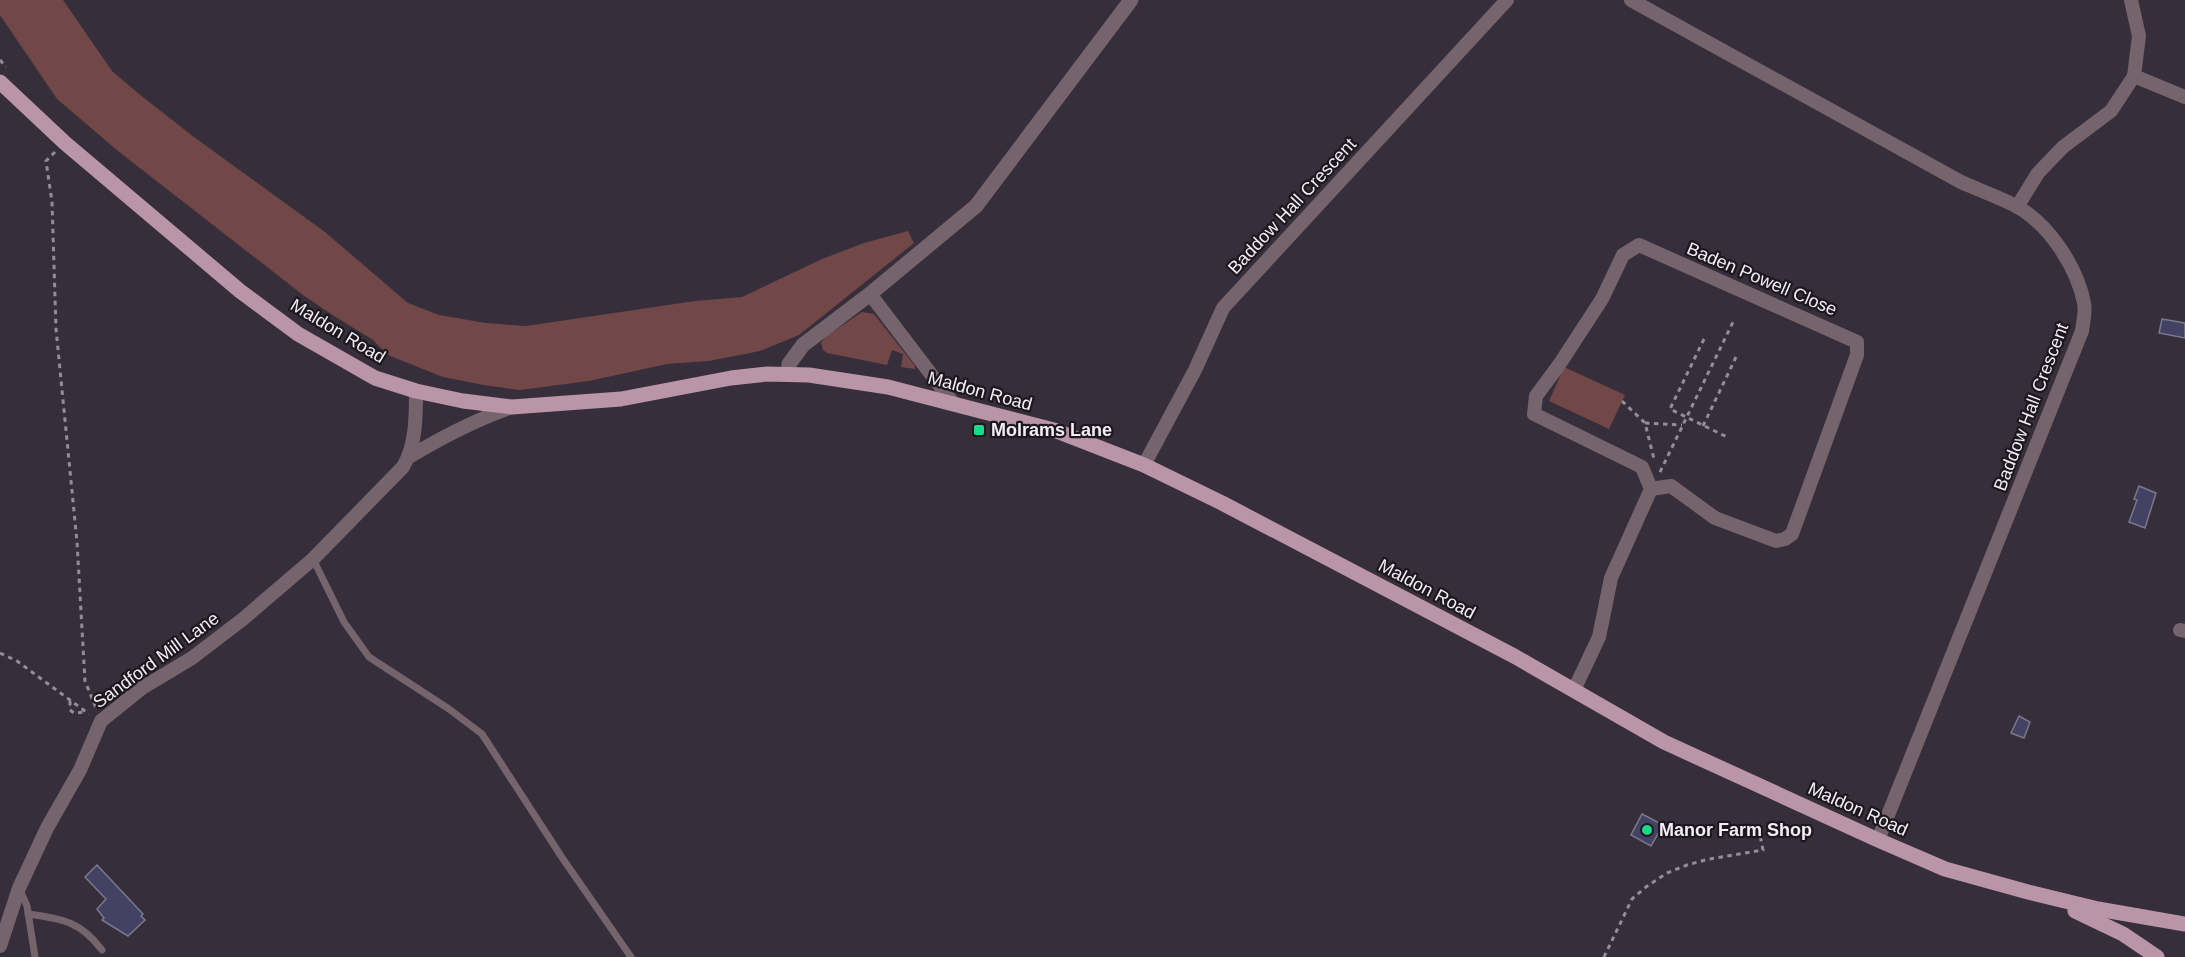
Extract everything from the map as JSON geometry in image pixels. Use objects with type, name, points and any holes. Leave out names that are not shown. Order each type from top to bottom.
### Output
[{"type":"main road","name":"Maldon Road","points":[[0,82],[64,143],[240,291],[298,334],[375,378],[416,391],[512,407],[621,399],[731,378],[789,374],[879,385],[1054,430],[1144,465],[1222,503],[1504,650],[1664,742],[1878,840],[1945,869],[2028,892],[2098,909],[2185,924]]},
{"type":"main road","name":"Maldon Road","points":[[2028,892],[2092,918],[2123,934],[2157,957]]},
{"type":"street","points":[[789,374],[789,364],[803,345],[870,294],[976,206],[1131,0]]},
{"type":"street","name":"Baddow Hall Crescent","points":[[1144,465],[1195,370],[1223,308],[1507,0]]},
{"type":"street","name":"Baddow Hall Crescent","points":[[1631,0],[1961,182],[2018,207],[2036,221],[2055,242],[2074,274],[2085,305],[2082,331],[1878,840]]},
{"type":"street","points":[[2018,207],[2038,173],[2062,147],[2111,111],[2134,76],[2139,36],[2131,0]]},
{"type":"street","points":[[2134,76],[2185,97]]},
{"type":"street","name":"Baden Powell Close","points":[[1639,245],[1857,342],[1857,355],[1792,534],[1785,539],[1776,540],[1715,518],[1671,486],[1651,489],[1642,467],[1534,414],[1536,396],[1560,365],[1602,299],[1623,255],[1639,245]]},
{"type":"street","points":[[870,294],[953,403]]},
{"type":"street","name":"Sandford Mill Lane","points":[[0,946],[19,888],[47,828],[80,770],[101,721],[142,688],[192,658],[243,619],[313,558],[396,475],[409,457],[413,442],[416,391]]},
{"type":"street","name":"Sandford Mill Lane","points":[[409,457],[481,418],[512,407]]},
{"type":"street","points":[[1574,690],[1599,637],[1611,578],[1651,489]]},
{"type":"lane","points":[[313,558],[344,622],[369,657],[449,709],[482,734],[563,859],[631,957]]},
{"type":"lane","points":[[19,888],[28,914],[35,957]]},
{"type":"lane","points":[[28,914],[60,918],[90,934],[102,950]]},
{"type":"path","points":[[64,143],[46,161],[52,202],[56,329],[76,542],[85,681],[101,721]]},
{"type":"path","points":[[1655,470],[1656,479],[1734,320]]},
{"type":"path","points":[[1704,339],[1670,409],[1729,438]]},
{"type":"path","points":[[1703,426],[1737,356]]},
{"type":"path","points":[[1622,401],[1645,423],[1654,461]]},
{"type":"path","points":[[1645,423],[1683,425]]},
{"type":"path","points":[[0,653],[17,661],[101,721]]},
{"type":"path","points":[[70,700],[70,710],[87,712]]},
{"type":"path","points":[[1604,957],[1632,899],[1667,873],[1710,859],[1763,849],[1758,825]]},
{"type":"shaded area","points":[[0,0],[63,0],[112,71],[139,94],[325,232],[408,303],[439,315],[486,323],[526,326],[695,301],[742,297],[822,259],[864,243],[908,231],[914,243],[799,335],[760,351],[709,361],[667,364],[589,381],[520,390],[443,377],[388,355],[373,340],[303,295],[118,151],[57,99],[0,15]]},
{"type":"shaded area","points":[[862,312],[874,314],[915,369],[901,367],[903,354],[892,350],[887,365],[827,353],[823,350],[821,343],[825,337]]},
{"type":"shaded area","points":[[1564,367],[1625,395],[1609,429],[1549,401]]},
{"type":"building","points":[[2162,319],[2185,323],[2185,338],[2159,333]]},
{"type":"building","points":[[2139,486],[2156,493],[2145,528],[2129,522],[2137,500],[2134,499]]},
{"type":"building","points":[[2019,716],[2030,722],[2024,738],[2011,733]]},
{"type":"building","name":"Manor Farm Shop","points":[[1642,814],[1663,825],[1651,846],[1631,835]]},
{"type":"building","points":[[97,865],[143,914],[141,916],[145,920],[128,936],[102,920],[104,918],[97,909],[106,899],[85,877]]},
{"type":"place","name":"Molrams Lane","points":[[979,430]]},
{"type":"place","name":"Manor Farm Shop","points":[[1647,830]]}]
